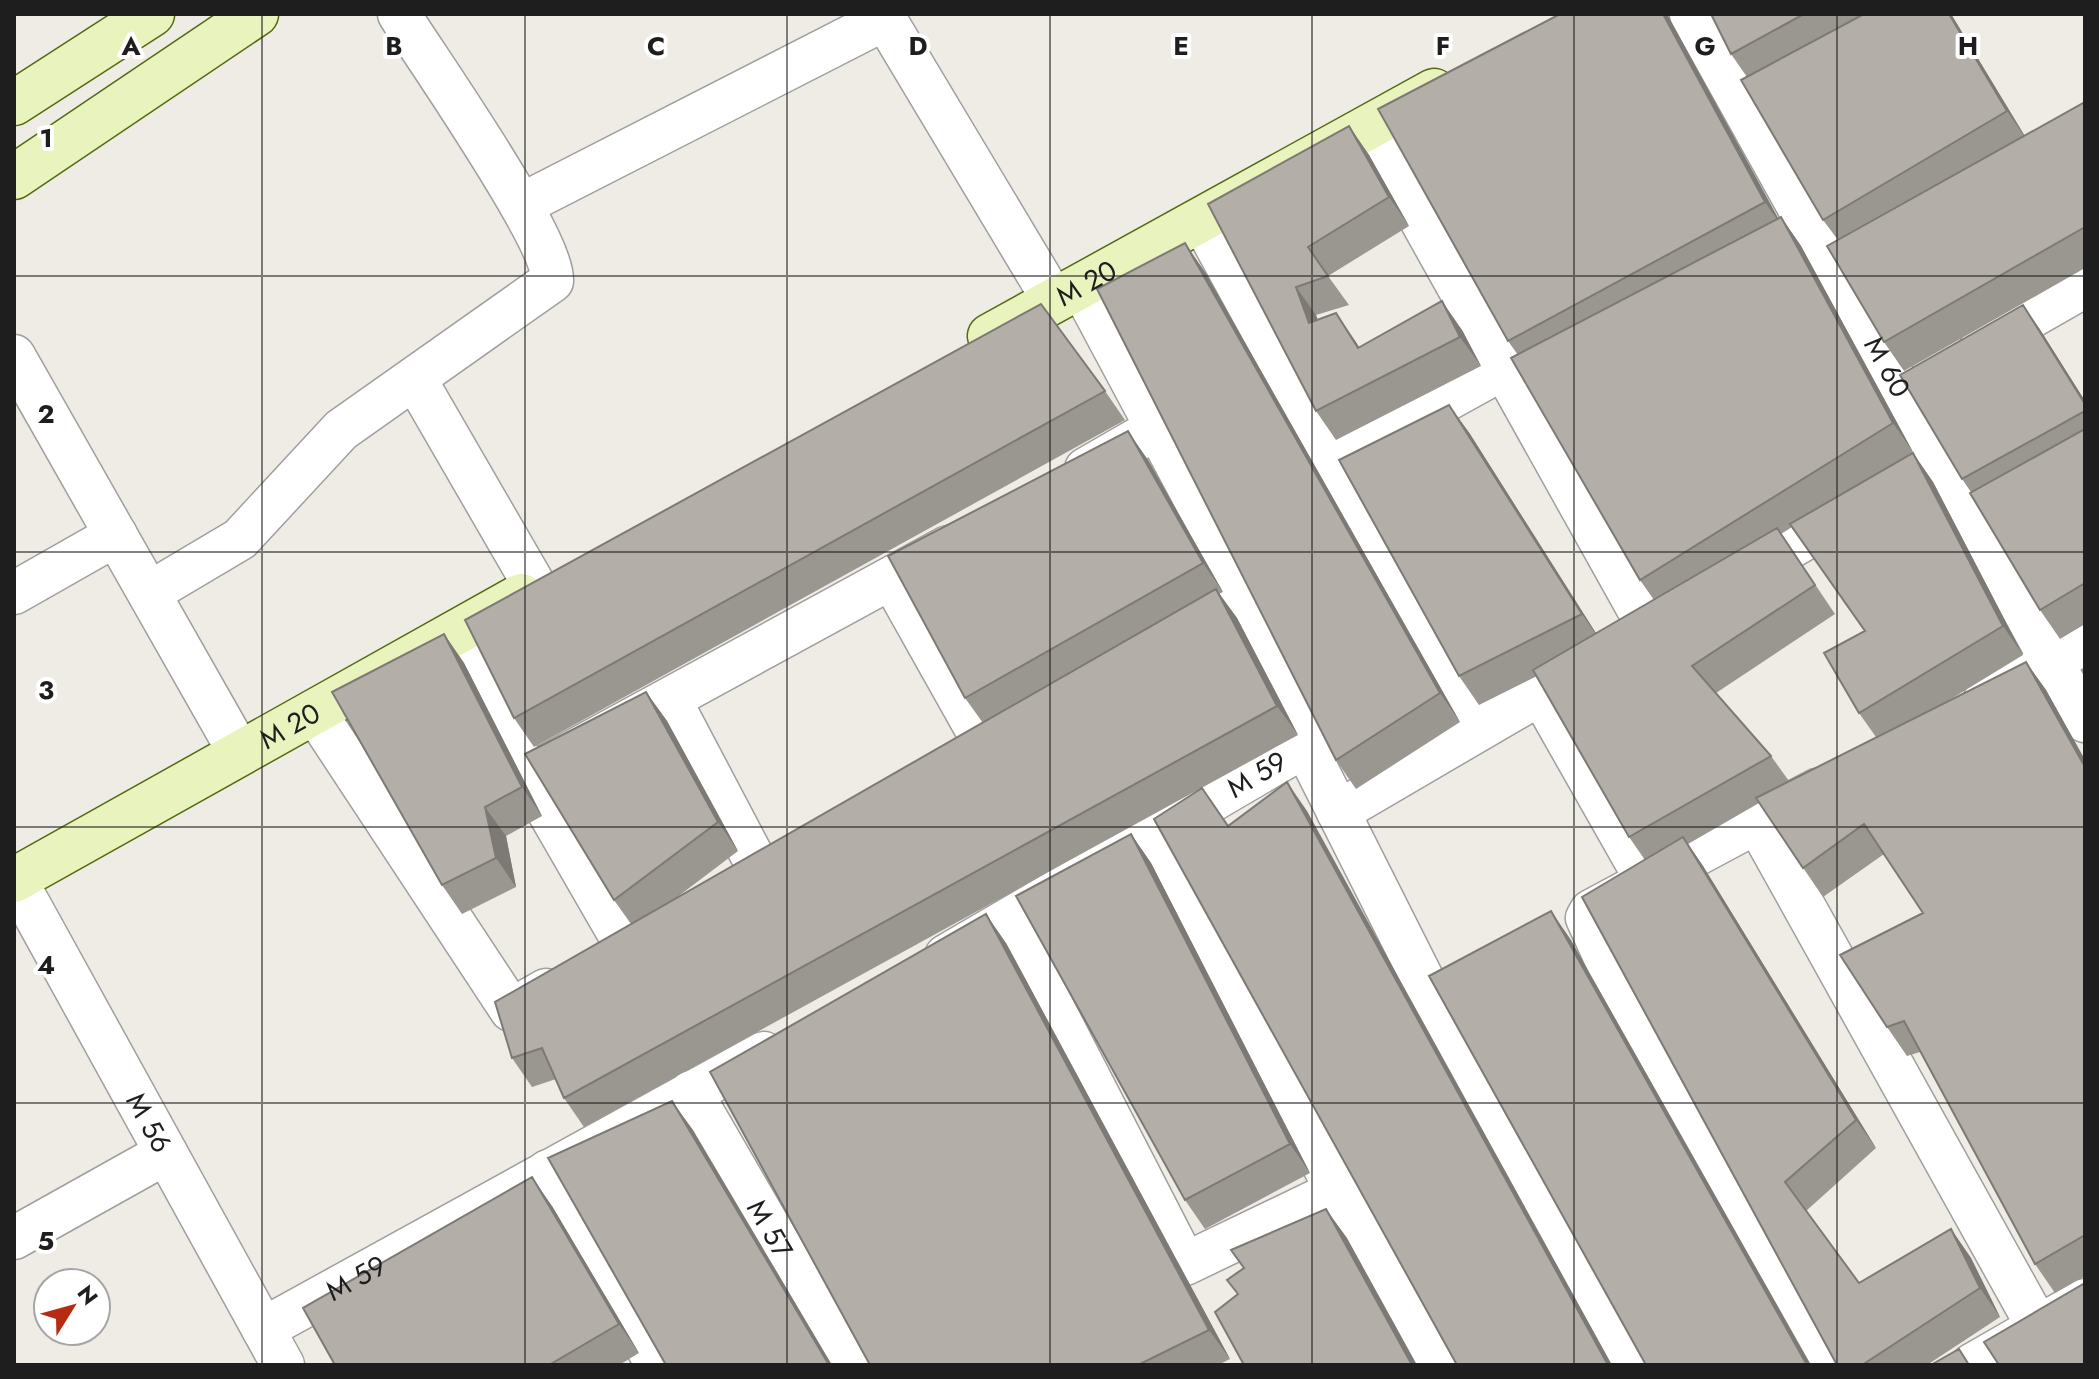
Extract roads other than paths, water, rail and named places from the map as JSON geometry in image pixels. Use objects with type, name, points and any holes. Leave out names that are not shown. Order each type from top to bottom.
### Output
[{"type":"street","points":[[14,103],[152,14]]},
{"type":"street","points":[[14,177],[256,14]]},
{"type":"street","points":[[149,593],[240,539],[341,430],[552,281],[549,259],[521,205],[399,14]]},
{"type":"street","name":"M 60","points":[[1691,14],[1754,96],[1845,258],[1901,392],[1970,516],[2069,653],[2085,721]]},
{"type":"street","points":[[521,205],[883,17],[1157,428],[1316,726],[1305,746]]},
{"type":"street","name":"M 20","points":[[956,356],[1464,74]]},
{"type":"street","points":[[1369,127],[1650,630]]},
{"type":"street","points":[[1202,220],[1480,728]]},
{"type":"street","points":[[1901,392],[2085,286]]},
{"type":"street","points":[[14,356],[239,752]]},
{"type":"street","points":[[1334,462],[1504,368]]},
{"type":"street","points":[[415,379],[536,588]]},
{"type":"street","points":[[1051,489],[1157,428]]},
{"type":"street","points":[[1338,812],[1940,460]]},
{"type":"street","points":[[1970,516],[2008,493]]},
{"type":"street","points":[[528,776],[985,526]]},
{"type":"street","points":[[14,593],[116,535]]},
{"type":"street","name":"M 20","points":[[15,880],[578,565]]},
{"type":"street","points":[[892,579],[996,733],[943,764]]},
{"type":"street","points":[[1148,647],[1245,592]]},
{"type":"street","points":[[456,632],[528,776],[626,946]]},
{"type":"street","points":[[1947,720],[2069,653]]},
{"type":"street","points":[[1541,694],[1647,881]]},
{"type":"street","points":[[670,700],[759,869]]},
{"type":"street","points":[[314,711],[511,1010],[799,846]]},
{"type":"street","name":"M 59","points":[[912,974],[1009,922],[1305,746],[1432,998],[1632,1365]]},
{"type":"street","points":[[1826,1365],[1624,999],[1588,926],[1591,911],[1854,770]]},
{"type":"street","points":[[1757,822],[2038,1327]]},
{"type":"street","points":[[1150,838],[1337,1191],[1437,1365]]},
{"type":"street","name":"M 56","points":[[15,880],[283,1365]]},
{"type":"street","points":[[1009,922],[1185,1264],[1337,1191]]},
{"type":"street","name":"M 59","points":[[263,1329],[801,1033]]},
{"type":"street","name":"M 57","points":[[691,1092],[849,1365]]},
{"type":"street","points":[[14,1238],[166,1153]]},
{"type":"street","points":[[548,1171],[657,1365]]},
{"type":"street","points":[[1981,1363],[2085,1300]]}]
